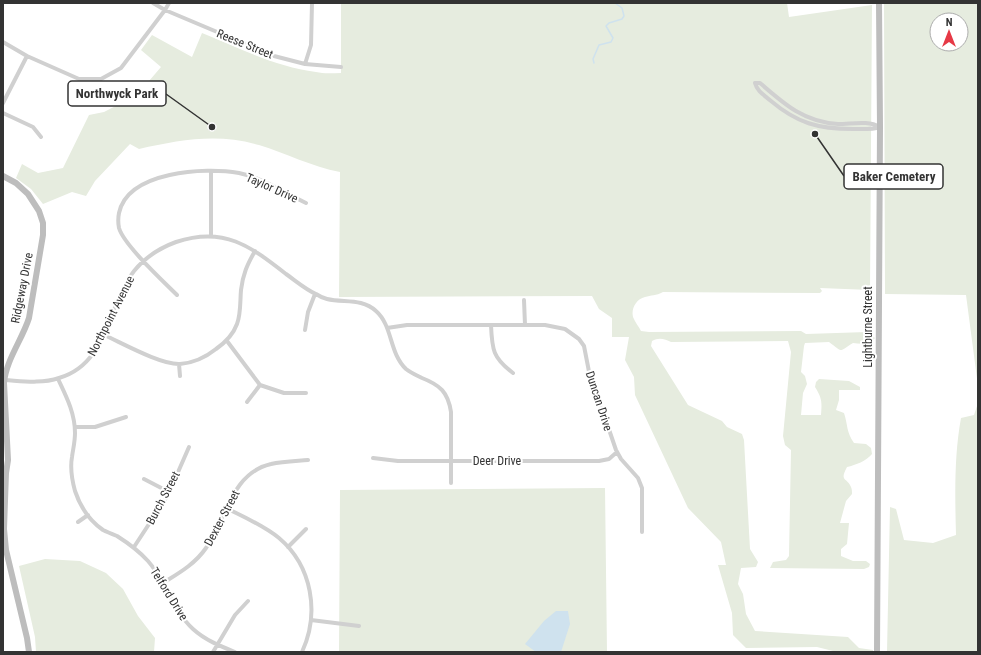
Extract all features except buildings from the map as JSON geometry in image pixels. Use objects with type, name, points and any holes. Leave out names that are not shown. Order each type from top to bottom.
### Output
[{"type":"main road","name":"Lightburne Street","points":[[878,652],[879,3]]},
{"type":"main road","name":"Ridgeway Drive","points":[[3,176],[16,183],[24,190],[39,211],[43,223],[43,235],[29,318],[25,331],[9,363],[5,380],[4,424],[8,460],[6,473],[4,529],[6,550],[29,652]]},
{"type":"street","name":"Reese Street","points":[[153,3],[165,10],[274,56],[305,64],[341,67]]},
{"type":"street","points":[[3,42],[27,56],[79,79],[101,79],[121,68],[169,3]]},
{"type":"street","points":[[305,64],[311,45],[312,3]]},
{"type":"street","points":[[3,103],[27,56]]},
{"type":"street","points":[[755,83],[760,84],[791,108],[815,120],[838,124],[874,124],[880,127],[873,129],[837,129],[813,126],[782,110],[756,89],[755,83]]},
{"type":"street","points":[[3,113],[33,127],[42,136]]},
{"type":"street","points":[[813,126],[815,120]]},
{"type":"street","name":"Taylor Drive","points":[[177,295],[128,244],[119,228],[118,218],[121,205],[136,188],[154,180],[194,171],[239,173],[250,176],[306,203]]},
{"type":"street","points":[[211,171],[211,236]]},
{"type":"street","name":"Northpoint Avenue","points":[[5,380],[44,381],[58,379],[83,365],[94,352],[104,335],[124,288],[133,273],[144,260],[152,254],[176,242],[190,238],[211,236],[233,240],[255,251],[314,294],[327,299],[369,305],[380,315],[387,328],[401,363],[411,373],[434,382],[446,394],[450,402],[452,412],[451,483]]},
{"type":"street","points":[[104,335],[153,357],[179,364],[200,359],[227,341],[238,323],[241,288],[245,268],[255,251]]},
{"type":"street","points":[[305,330],[308,312],[314,294]]},
{"type":"street","points":[[524,300],[525,325]]},
{"type":"street","name":"Duncan Drive","points":[[387,328],[407,325],[525,325],[556,327],[565,330],[579,339],[584,346],[595,396],[603,412],[618,452],[621,459],[638,478],[642,488],[642,532]]},
{"type":"street","points":[[491,325],[492,342],[497,358],[501,364],[514,373]]},
{"type":"street","points":[[227,341],[260,385],[284,393],[306,393]]},
{"type":"street","points":[[179,364],[180,376]]},
{"type":"street","name":"Telford Drive","points":[[58,379],[72,410],[75,427],[71,460],[72,480],[78,500],[88,515],[104,530],[134,547],[152,566],[164,583],[177,610],[187,624],[201,635],[235,652]]},
{"type":"street","points":[[247,402],[260,385]]},
{"type":"street","points":[[75,427],[95,427],[126,417]]},
{"type":"street","name":"Burch Street","points":[[134,547],[169,492],[189,447]]},
{"type":"street","name":"Deer Drive","points":[[373,458],[398,461],[599,461],[609,459],[618,452]]},
{"type":"street","name":"Dexter Street","points":[[164,583],[198,558],[208,544],[236,489],[258,468],[271,464],[308,460]]},
{"type":"street","points":[[144,479],[169,492]]},
{"type":"street","points":[[226,508],[270,531],[288,547],[300,563],[307,579],[312,599],[308,638],[302,652]]},
{"type":"street","points":[[78,522],[88,515]]},
{"type":"street","points":[[288,547],[306,529]]},
{"type":"street","points":[[213,652],[235,615],[248,601]]},
{"type":"street","points":[[311,620],[359,626]]},
{"type":"shaded area","points":[[341,3],[787,3],[789,17],[872,5],[870,290],[820,288],[822,291],[820,293],[663,292],[639,300],[635,305],[633,317],[641,331],[649,332],[801,331],[806,334],[867,332],[875,338],[868,343],[853,343],[843,350],[839,350],[829,342],[805,343],[801,372],[805,376],[807,384],[803,393],[801,415],[821,415],[821,400],[815,387],[816,382],[819,379],[849,381],[860,387],[860,390],[839,390],[839,400],[836,410],[844,413],[848,432],[854,443],[866,444],[871,448],[872,454],[867,459],[847,467],[844,479],[851,487],[852,494],[846,501],[840,523],[849,523],[847,544],[841,549],[841,556],[853,561],[866,561],[870,564],[869,567],[864,569],[770,568],[773,562],[786,560],[789,556],[791,450],[785,445],[783,436],[791,352],[788,341],[671,342],[660,339],[652,341],[651,346],[688,405],[722,421],[727,427],[742,434],[744,440],[750,549],[758,562],[756,567],[741,568],[738,584],[743,594],[746,614],[755,631],[848,637],[859,648],[873,650],[873,652],[837,652],[817,647],[746,648],[733,635],[732,613],[718,565],[726,565],[721,542],[688,508],[635,395],[634,377],[625,360],[629,337],[612,337],[612,318],[599,309],[592,296],[339,297],[340,172],[319,167],[269,148],[243,141],[228,139],[199,139],[139,149],[130,144],[95,181],[86,196],[72,192],[43,204],[31,189],[16,178],[22,164],[38,173],[63,168],[89,115],[104,112],[137,95],[161,67],[141,50],[152,35],[192,57],[202,33],[287,66],[319,73],[341,73]]},
{"type":"shaded area","points":[[884,3],[978,3],[978,386],[966,295],[885,294]]},
{"type":"shaded area","points":[[978,403],[978,652],[887,652],[890,507],[896,509],[904,540],[933,543],[956,535],[956,462],[961,418],[974,415]]},
{"type":"shaded area","points":[[605,488],[607,652],[339,652],[340,490]]},
{"type":"shaded area","points":[[45,559],[80,561],[106,573],[123,589],[138,616],[155,638],[154,652],[36,652],[35,637],[19,566]]},
{"type":"water","points":[[556,611],[568,611],[570,624],[561,652],[536,652],[525,644],[544,621]]},
{"type":"waterway","points":[[594,63],[593,59],[599,45],[611,42],[613,38],[606,26],[609,23],[622,19],[624,16],[622,8],[615,3]]},
{"type":"place","name":"Northwyck Park","points":[[212,127]]},
{"type":"place","name":"Baker Cemetery","points":[[815,134]]}]
